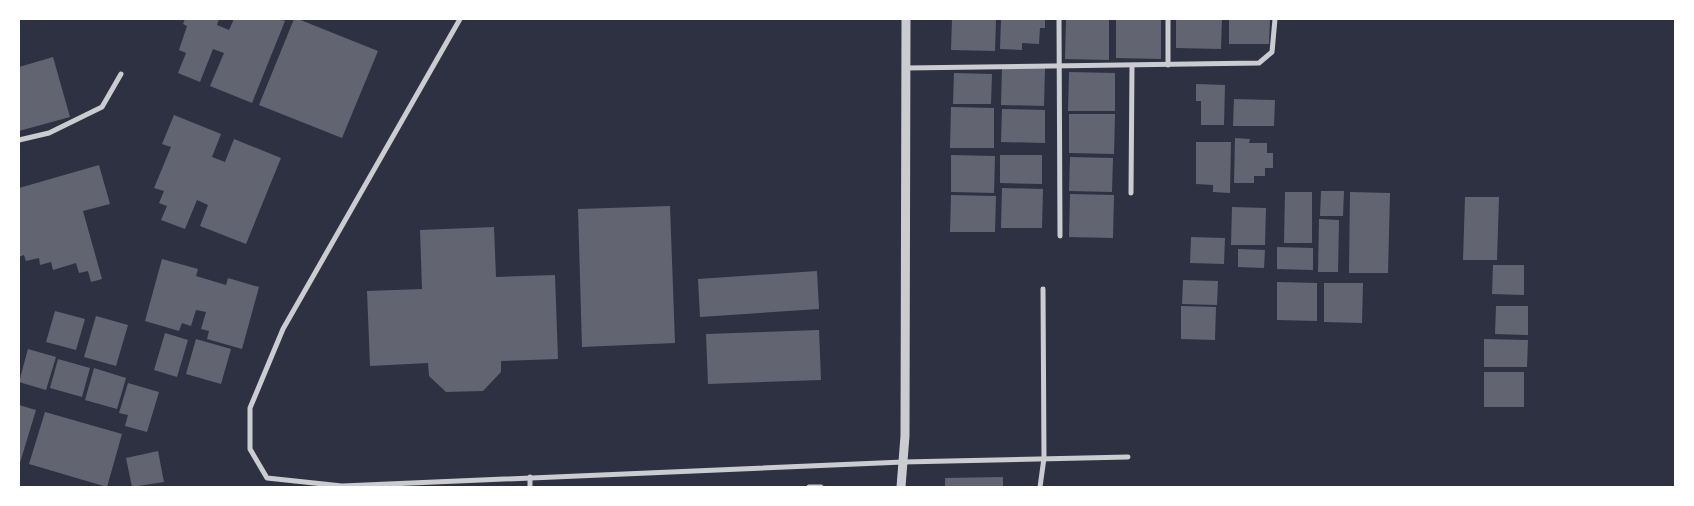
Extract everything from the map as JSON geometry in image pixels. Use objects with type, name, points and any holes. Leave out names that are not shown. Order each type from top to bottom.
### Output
[{"type":"street","points":[[460,19],[283,329],[250,408],[250,449],[267,478],[342,486],[902,462],[1128,457]]},
{"type":"street","points":[[900,487],[905,426],[906,19]]},
{"type":"street","points":[[1059,19],[1060,236]]},
{"type":"street","points":[[1168,19],[1168,65]]},
{"type":"street","points":[[906,68],[1259,63],[1272,52],[1275,19]]},
{"type":"street","points":[[1131,193],[1132,66]]},
{"type":"street","points":[[19,140],[49,133],[102,107],[122,74]]},
{"type":"street","points":[[1040,487],[1044,458],[1043,289]]},
{"type":"street","points":[[530,478],[530,487]]},
{"type":"street","points":[[808,487],[821,487]]},
{"type":"building","points":[[185,19],[219,19],[217,25],[229,30],[234,19],[278,19],[285,21],[252,103],[210,86],[224,53],[213,49],[200,82],[178,73],[186,53],[179,50],[187,26],[183,24]]},
{"type":"building","points":[[294,19],[378,51],[342,138],[259,105]]},
{"type":"building","points":[[952,19],[996,19],[995,51],[951,50]]},
{"type":"building","points":[[1001,19],[1045,19],[1045,28],[1040,28],[1039,44],[1022,43],[1022,50],[1000,49]]},
{"type":"building","points":[[1066,19],[1109,19],[1109,60],[1065,59]]},
{"type":"building","points":[[1116,19],[1161,20],[1161,59],[1116,58]]},
{"type":"building","points":[[1176,19],[1222,19],[1221,49],[1176,48]]},
{"type":"building","points":[[1229,19],[1270,19],[1269,44],[1229,44]]},
{"type":"building","points":[[53,57],[70,117],[19,131],[19,67]]},
{"type":"building","points":[[1002,67],[1045,68],[1044,106],[1001,105]]},
{"type":"building","points":[[1069,72],[1115,73],[1115,111],[1068,111]]},
{"type":"building","points":[[954,73],[992,74],[991,104],[953,104]]},
{"type":"building","points":[[1196,84],[1225,85],[1224,125],[1201,125],[1201,101],[1196,101]]},
{"type":"building","points":[[1234,99],[1275,100],[1274,126],[1233,126]]},
{"type":"building","points":[[951,107],[994,108],[994,148],[950,148]]},
{"type":"building","points":[[1002,109],[1045,110],[1045,143],[1001,142]]},
{"type":"building","points":[[1069,114],[1115,114],[1114,154],[1069,153]]},
{"type":"building","points":[[174,115],[221,134],[212,157],[225,162],[234,139],[281,158],[246,244],[200,226],[208,205],[197,200],[185,229],[161,220],[167,206],[159,203],[164,191],[154,188],[171,147],[162,144]]},
{"type":"building","points":[[1235,138],[1250,139],[1249,143],[1267,143],[1267,153],[1273,153],[1273,168],[1265,168],[1265,176],[1254,176],[1254,183],[1234,183]]},
{"type":"building","points":[[1196,142],[1231,142],[1230,193],[1213,192],[1213,185],[1196,184]]},
{"type":"building","points":[[951,155],[995,156],[994,193],[951,192]]},
{"type":"building","points":[[1000,155],[1042,155],[1042,184],[1000,183]]},
{"type":"building","points":[[1070,157],[1113,158],[1112,192],[1069,191]]},
{"type":"building","points":[[99,165],[110,204],[83,211],[102,279],[91,282],[88,271],[79,273],[76,263],[53,270],[51,262],[40,265],[39,258],[26,261],[24,255],[19,257],[19,188]]},
{"type":"building","points":[[1002,188],[1043,189],[1042,228],[1001,228]]},
{"type":"building","points":[[1321,191],[1344,191],[1343,216],[1320,216]]},
{"type":"building","points":[[1285,192],[1312,192],[1312,243],[1284,243]]},
{"type":"building","points":[[1350,192],[1390,193],[1388,273],[1349,273]]},
{"type":"building","points":[[1070,194],[1114,195],[1113,238],[1069,237]]},
{"type":"building","points":[[951,195],[996,196],[995,232],[950,232]]},
{"type":"building","points":[[1465,197],[1499,197],[1497,260],[1463,260]]},
{"type":"building","points":[[670,206],[675,343],[582,347],[578,209]]},
{"type":"building","points":[[1232,207],[1266,208],[1265,245],[1231,245]]},
{"type":"building","points":[[1319,219],[1339,220],[1338,272],[1318,272]]},
{"type":"building","points":[[494,227],[496,277],[555,275],[558,359],[501,361],[501,372],[483,391],[446,392],[429,376],[428,363],[370,366],[367,291],[422,289],[420,230]]},
{"type":"building","points":[[1191,237],[1225,238],[1224,264],[1190,263]]},
{"type":"building","points":[[1277,247],[1313,248],[1313,270],[1277,269]]},
{"type":"building","points":[[1238,249],[1265,250],[1264,268],[1238,267]]},
{"type":"building","points":[[162,259],[198,269],[196,276],[226,285],[228,278],[259,287],[242,349],[207,339],[209,331],[201,329],[206,312],[196,310],[191,326],[182,323],[179,331],[145,321]]},
{"type":"building","points":[[1493,265],[1524,265],[1524,295],[1492,294]]},
{"type":"building","points":[[817,271],[819,309],[700,317],[698,279]]},
{"type":"building","points":[[1183,280],[1218,281],[1217,305],[1182,304]]},
{"type":"building","points":[[1277,282],[1317,283],[1317,321],[1277,320]]},
{"type":"building","points":[[1324,283],[1363,283],[1362,323],[1324,322]]},
{"type":"building","points":[[1181,306],[1216,307],[1215,340],[1181,339]]},
{"type":"building","points":[[1496,306],[1528,306],[1528,335],[1495,334]]},
{"type":"building","points":[[55,311],[85,319],[76,350],[46,342]]},
{"type":"building","points":[[96,316],[128,325],[116,366],[84,357]]},
{"type":"building","points":[[819,330],[821,380],[708,384],[706,334]]},
{"type":"building","points":[[165,333],[188,340],[177,377],[154,370]]},
{"type":"building","points":[[196,339],[231,349],[221,384],[186,374]]},
{"type":"building","points":[[1484,339],[1528,340],[1527,367],[1484,367]]},
{"type":"building","points":[[28,349],[56,357],[46,390],[19,382]]},
{"type":"building","points":[[58,359],[90,368],[82,397],[50,388]]},
{"type":"building","points":[[94,368],[126,378],[117,409],[85,400]]},
{"type":"building","points":[[1484,372],[1524,372],[1524,407],[1484,407]]},
{"type":"building","points":[[128,383],[159,392],[147,432],[125,426],[128,415],[119,413]]},
{"type":"building","points":[[19,405],[36,410],[19,466]]},
{"type":"building","points":[[45,412],[122,434],[107,487],[29,464]]},
{"type":"building","points":[[158,451],[164,482],[132,487],[126,458]]},
{"type":"building","points":[[1003,477],[1003,487],[945,487],[945,478]]}]
